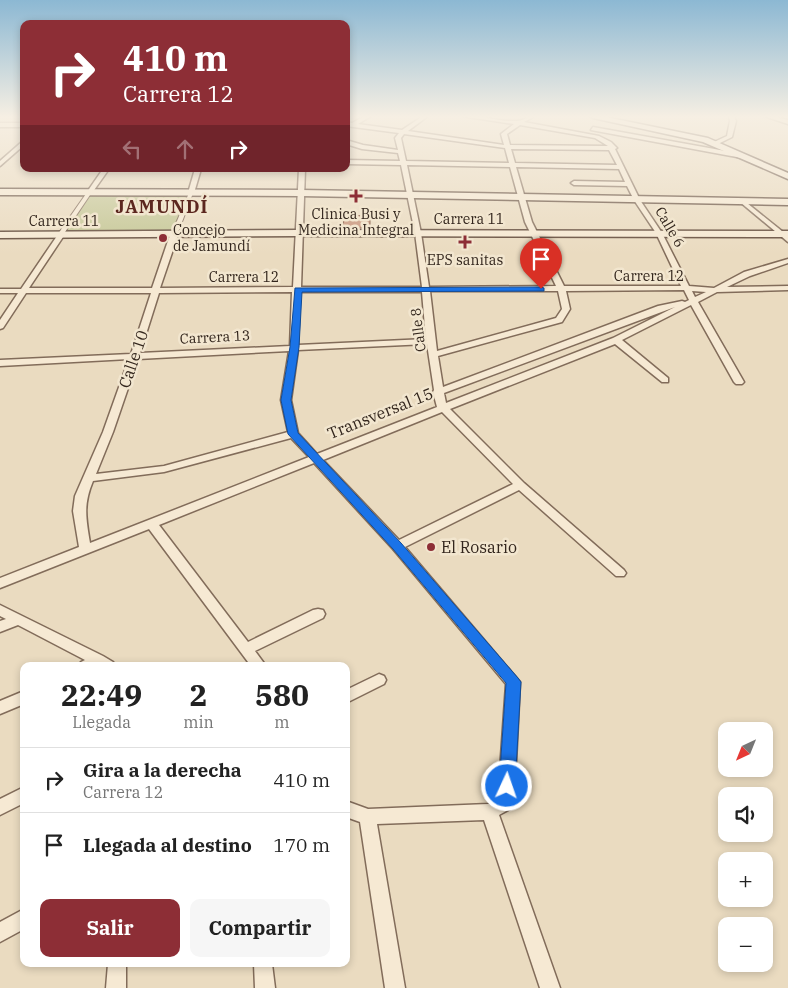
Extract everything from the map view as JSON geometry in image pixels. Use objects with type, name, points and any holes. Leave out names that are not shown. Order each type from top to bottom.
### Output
[{"type":"main road","points":[[755,162],[788,176]]},
{"type":"main road","points":[[763,166],[788,180]]},
{"type":"main road","points":[[0,192],[301,193],[788,202]]},
{"type":"main road","name":"Carrera 11","points":[[0,235],[299,233],[784,234]]},
{"type":"street","points":[[352,162],[621,166]]},
{"type":"street","name":"Calle 6","points":[[619,162],[637,200],[659,233],[688,288],[691,302],[739,382]]},
{"type":"street","name":"Calle 8","points":[[404,163],[418,233],[426,290],[430,341],[442,407]]},
{"type":"street","points":[[433,354],[559,320],[564,315],[566,309],[560,289],[532,233],[520,198],[512,165]]},
{"type":"street","points":[[0,326],[104,172]]},
{"type":"street","name":"Calle 10","points":[[85,549],[78,511],[81,496],[136,355],[155,291],[197,172]]},
{"type":"street","points":[[302,172],[298,290],[294,347],[286,400],[293,434],[317,457],[397,546],[513,682],[506,803],[490,812],[368,817],[350,810]]},
{"type":"street","points":[[574,183],[630,184]]},
{"type":"street","points":[[742,202],[784,234],[788,240]]},
{"type":"street","name":"Transversal 15","points":[[0,583],[442,407],[616,340],[748,274],[788,261]]},
{"type":"street","name":"Carrera 12","points":[[0,291],[688,288],[714,290],[788,288]]},
{"type":"street","points":[[438,392],[661,308],[691,302]]},
{"type":"street","points":[[616,340],[665,380]]},
{"type":"street","name":"Carrera 13","points":[[0,363],[430,341]]},
{"type":"street","points":[[442,407],[520,485],[620,573]]},
{"type":"street","points":[[89,478],[164,469],[293,434]]},
{"type":"street","points":[[397,546],[520,485]]},
{"type":"street","points":[[151,523],[256,662]]},
{"type":"street","points":[[0,610],[94,662]]},
{"type":"street","points":[[246,650],[318,614]]},
{"type":"street","points":[[0,627],[19,619]]},
{"type":"street","points":[[350,695],[379,680]]},
{"type":"street","points":[[0,708],[20,699]]},
{"type":"street","points":[[0,807],[20,796]]},
{"type":"street","points":[[490,812],[550,988]]},
{"type":"street","points":[[368,817],[395,988]]},
{"type":"street","points":[[0,933],[20,920]]},
{"type":"street","points":[[116,988],[117,967]]},
{"type":"street","points":[[263,967],[265,988]]},
{"type":"green space","points":[[90,192],[191,193],[174,235],[61,234]]},
{"type":"building","points":[[344,215],[370,216],[370,228],[343,228]]},
{"type":"place","name":"Clinica Busi y Medicina Integral","points":[[356,196]]},
{"type":"place","name":"Concejo de Jamundí","points":[[163,238]]},
{"type":"place","name":"EPS sanitas","points":[[465,242]]},
{"type":"place","name":"El Rosario","points":[[431,547]]},
{"type":"district","name":"JAMUNDÍ","points":[[162,206]]},
{"type":"route","points":[[507,786],[513,682],[397,546],[317,457],[293,434],[286,400],[294,347],[298,290],[541,289]]}]
